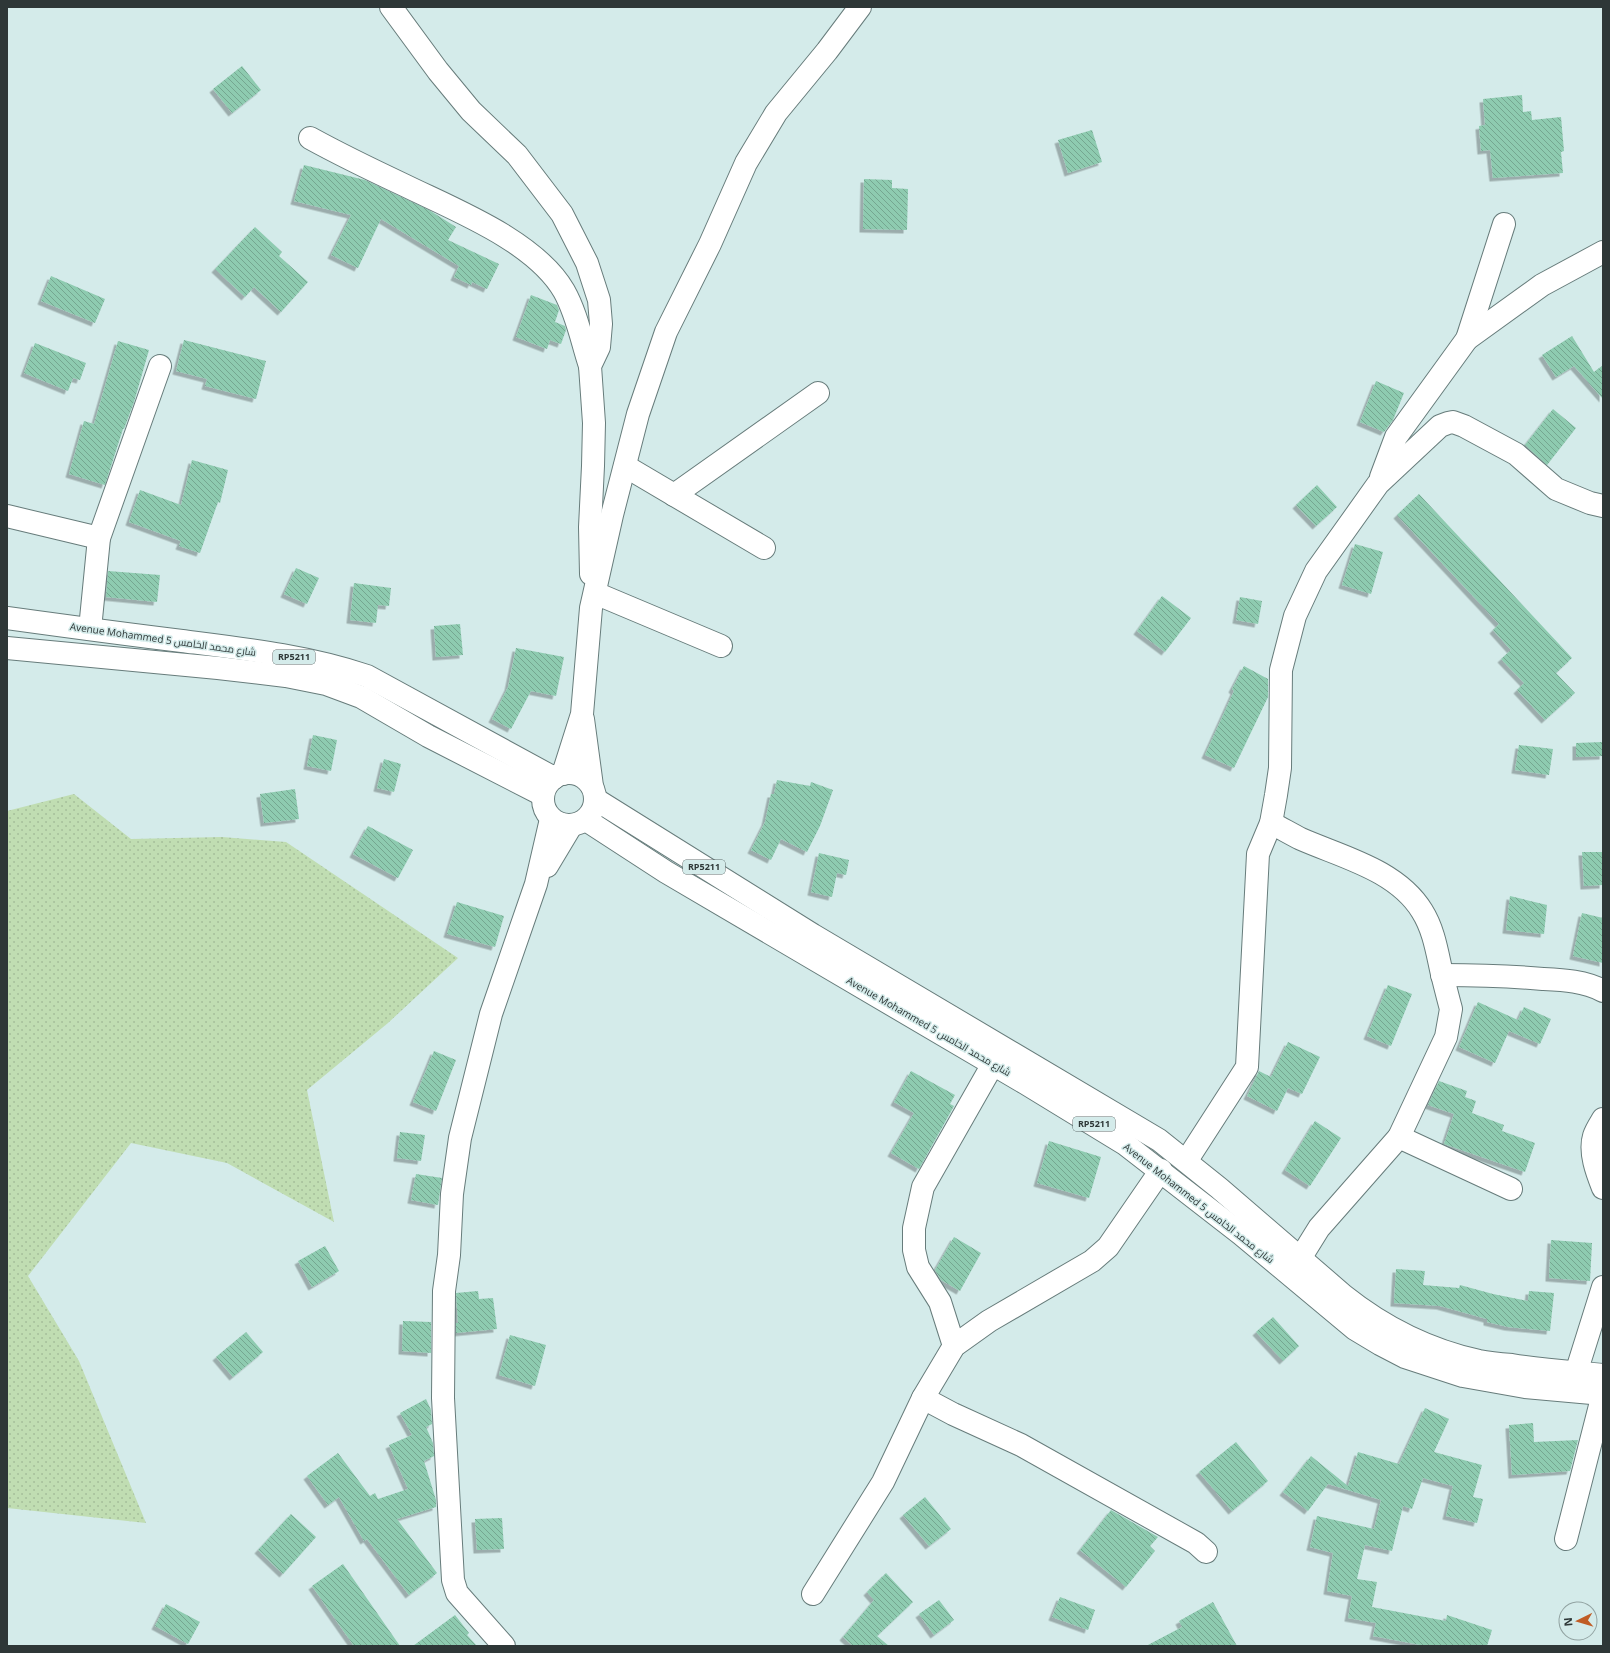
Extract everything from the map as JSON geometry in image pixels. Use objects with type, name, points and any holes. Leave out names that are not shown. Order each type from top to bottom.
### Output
[{"type":"street","points":[[391,7],[438,71],[471,111],[517,155],[562,214],[587,263],[599,300],[601,324],[599,347],[590,366]]},
{"type":"street","points":[[504,1646],[458,1593],[453,1580],[443,1398],[444,1290],[452,1194],[460,1138],[491,1014],[536,884],[569,821],[593,811],[594,792],[582,714],[593,601],[638,414],[666,332],[710,244],[746,163],[776,114],[827,51],[860,7]]},
{"type":"street","points":[[310,138],[351,160],[494,230],[532,255],[551,273],[564,291],[570,303],[590,366],[594,423],[594,466],[590,527],[593,601]]},
{"type":"street","points":[[1378,484],[1396,437],[1467,339],[1504,224]]},
{"type":"street","points":[[1467,339],[1542,285],[1603,252]]},
{"type":"street","points":[[90,629],[99,538],[160,366]]},
{"type":"street","points":[[674,495],[818,393]]},
{"type":"street","points":[[1187,1160],[1247,1067],[1258,854],[1271,823],[1280,768],[1281,670],[1295,616],[1316,571],[1378,484],[1440,426],[1448,423],[1453,422],[1464,426],[1516,454],[1556,489],[1590,503],[1603,506]]},
{"type":"street","points":[[625,466],[764,548]]},
{"type":"street","points":[[7,516],[99,538]]},
{"type":"street","points":[[593,601],[721,646]]},
{"type":"street","name":"Avenue Mohammed 5 شارع محمد الخامس","points":[[7,618],[234,648],[308,660],[340,667],[367,676],[554,782]]},
{"type":"street","name":"Avenue Mohammed 5 شارع محمد الخامس","points":[[7,648],[218,668],[286,676],[326,684],[361,697],[428,736],[554,782]]},
{"type":"street","points":[[569,821],[544,808],[582,714]]},
{"type":"street","name":"RP5211","points":[[554,782],[573,773],[582,777],[594,792]]},
{"type":"street","name":"Avenue Mohammed 5 شارع محمد الخامس","points":[[594,792],[813,935],[1159,1140],[1187,1160],[1362,1310],[1418,1341],[1450,1353],[1480,1361],[1603,1375]]},
{"type":"street","name":"Avenue Mohammed 5 شارع محمد الخامس","points":[[569,821],[666,872],[993,1064],[1125,1144],[1161,1170],[1241,1234],[1355,1330],[1380,1344],[1405,1357],[1463,1376],[1525,1387],[1603,1394]]},
{"type":"street","points":[[1271,823],[1301,838],[1356,860],[1394,883],[1413,898],[1422,911],[1434,937],[1451,1009],[1446,1037],[1399,1138],[1319,1228],[1301,1257]]},
{"type":"street","points":[[1442,975],[1505,976],[1565,980],[1590,985],[1603,991]]},
{"type":"street","points":[[954,1346],[940,1302],[918,1267],[914,1250],[914,1228],[923,1187],[993,1064]]},
{"type":"street","points":[[1603,1119],[1594,1135],[1592,1145],[1597,1172],[1603,1188]]},
{"type":"street","points":[[1399,1138],[1511,1189]]},
{"type":"street","points":[[813,1594],[883,1482],[923,1398],[954,1346],[989,1321],[1092,1261],[1108,1247],[1161,1170]]},
{"type":"street","points":[[1576,1372],[1603,1287]]},
{"type":"street","points":[[1566,1539],[1603,1394]]},
{"type":"street","points":[[923,1398],[953,1414],[1021,1445],[1196,1543],[1206,1552]]},
{"type":"green space","points":[[74,794],[131,839],[222,837],[286,842],[458,958],[388,1023],[307,1090],[334,1222],[227,1163],[131,1143],[28,1276],[79,1361],[146,1523],[7,1508],[7,811]]},
{"type":"building","points":[[242,66],[261,90],[232,113],[213,89]]},
{"type":"building","points":[[1522,95],[1523,112],[1531,111],[1532,120],[1561,117],[1564,151],[1561,152],[1563,173],[1493,178],[1490,150],[1481,151],[1479,126],[1485,125],[1483,99]]},
{"type":"building","points":[[1092,130],[1102,162],[1068,173],[1058,140]]},
{"type":"building","points":[[304,165],[365,180],[429,210],[456,227],[448,240],[499,264],[487,289],[472,282],[471,285],[454,277],[459,266],[381,219],[358,268],[331,255],[351,215],[294,201]]},
{"type":"building","points":[[864,179],[892,180],[892,188],[908,189],[907,230],[863,229]]},
{"type":"building","points":[[255,227],[282,252],[279,256],[308,282],[281,312],[254,287],[245,297],[215,269]]},
{"type":"building","points":[[51,276],[105,299],[95,323],[41,301]]},
{"type":"building","points":[[531,295],[557,305],[559,310],[555,322],[565,326],[566,330],[561,344],[550,340],[547,349],[516,337]]},
{"type":"building","points":[[1572,336],[1594,372],[1603,365],[1603,399],[1574,366],[1556,377],[1542,355]]},
{"type":"building","points":[[184,340],[266,361],[256,399],[205,386],[207,379],[176,371]]},
{"type":"building","points":[[118,341],[149,350],[134,402],[123,429],[105,485],[69,474],[84,421],[94,424]]},
{"type":"building","points":[[35,343],[86,363],[80,380],[73,378],[68,391],[24,373]]},
{"type":"building","points":[[1376,381],[1404,393],[1393,420],[1384,432],[1360,422]]},
{"type":"building","points":[[1553,409],[1576,428],[1547,465],[1525,445]]},
{"type":"building","points":[[192,460],[228,470],[220,503],[218,502],[200,553],[179,546],[181,541],[129,522],[140,490],[181,505]]},
{"type":"building","points":[[1317,485],[1337,507],[1316,526],[1296,505]]},
{"type":"building","points":[[1419,494],[1572,658],[1556,673],[1575,693],[1545,720],[1517,690],[1524,683],[1501,659],[1511,650],[1493,630],[1499,624],[1397,515]]},
{"type":"building","points":[[1355,544],[1383,552],[1371,594],[1342,585]]},
{"type":"building","points":[[296,568],[319,578],[307,604],[284,594]]},
{"type":"building","points":[[108,571],[160,575],[157,602],[106,597]]},
{"type":"building","points":[[354,583],[391,588],[389,606],[378,605],[376,623],[350,620]]},
{"type":"building","points":[[1162,596],[1191,618],[1165,652],[1137,631]]},
{"type":"building","points":[[1240,597],[1262,601],[1258,624],[1236,620]]},
{"type":"building","points":[[460,624],[463,655],[436,657],[434,626]]},
{"type":"building","points":[[516,648],[564,657],[556,696],[531,691],[511,729],[492,719],[508,687]]},
{"type":"building","points":[[1244,666],[1268,679],[1268,697],[1234,768],[1205,755],[1234,691],[1232,689]]},
{"type":"building","points":[[313,735],[337,740],[331,771],[307,766]]},
{"type":"building","points":[[1603,742],[1603,756],[1576,757],[1576,743]]},
{"type":"building","points":[[1519,745],[1553,749],[1549,775],[1515,770]]},
{"type":"building","points":[[384,759],[401,764],[394,792],[377,788]]},
{"type":"building","points":[[777,780],[810,786],[811,782],[833,790],[820,826],[807,852],[781,839],[771,860],[751,850],[765,822],[771,794],[774,794]]},
{"type":"building","points":[[295,789],[299,819],[264,823],[260,794]]},
{"type":"building","points":[[368,826],[413,850],[398,878],[353,854]]},
{"type":"building","points":[[1582,852],[1603,852],[1603,885],[1584,886]]},
{"type":"building","points":[[819,853],[849,860],[846,875],[837,873],[832,897],[811,892]]},
{"type":"building","points":[[1510,896],[1547,905],[1544,934],[1506,930]]},
{"type":"building","points":[[457,902],[504,916],[495,947],[447,934]]},
{"type":"building","points":[[1582,913],[1603,918],[1603,963],[1573,956]]},
{"type":"building","points":[[1388,985],[1412,994],[1391,1046],[1367,1036]]},
{"type":"building","points":[[1478,1002],[1518,1020],[1524,1007],[1551,1019],[1540,1044],[1509,1031],[1495,1063],[1459,1047]]},
{"type":"building","points":[[1288,1042],[1320,1057],[1302,1094],[1288,1088],[1277,1111],[1247,1096],[1259,1071],[1271,1077]]},
{"type":"building","points":[[434,1051],[456,1060],[436,1111],[413,1102]]},
{"type":"building","points":[[911,1071],[955,1095],[950,1104],[954,1106],[919,1169],[891,1153],[914,1113],[894,1102]]},
{"type":"building","points":[[1439,1081],[1467,1091],[1465,1097],[1476,1101],[1472,1113],[1504,1125],[1502,1131],[1535,1143],[1525,1172],[1444,1144],[1454,1114],[1428,1105]]},
{"type":"building","points":[[1315,1121],[1341,1138],[1310,1186],[1285,1170]]},
{"type":"building","points":[[400,1132],[425,1135],[421,1161],[397,1158]]},
{"type":"building","points":[[1049,1141],[1101,1157],[1089,1198],[1037,1183]]},
{"type":"building","points":[[416,1174],[442,1178],[438,1205],[411,1200]]},
{"type":"building","points":[[954,1237],[981,1253],[960,1291],[941,1280],[935,1270]]},
{"type":"building","points":[[1551,1240],[1592,1243],[1590,1281],[1549,1278]]},
{"type":"building","points":[[325,1246],[339,1271],[312,1287],[298,1261]]},
{"type":"building","points":[[1396,1269],[1425,1271],[1423,1285],[1459,1288],[1460,1285],[1493,1294],[1528,1301],[1529,1291],[1554,1293],[1550,1331],[1508,1327],[1487,1322],[1487,1319],[1440,1306],[1394,1303]]},
{"type":"building","points":[[478,1291],[479,1299],[493,1298],[497,1329],[456,1333],[456,1323],[458,1323],[456,1293]]},
{"type":"building","points":[[1273,1317],[1299,1346],[1283,1361],[1256,1332]]},
{"type":"building","points":[[403,1321],[431,1322],[431,1353],[402,1351]]},
{"type":"building","points":[[246,1332],[263,1352],[233,1377],[216,1357]]},
{"type":"building","points":[[510,1335],[546,1345],[535,1386],[499,1375]]},
{"type":"building","points":[[426,1399],[431,1410],[432,1424],[426,1427],[433,1443],[434,1456],[424,1461],[436,1500],[436,1507],[397,1519],[437,1573],[409,1595],[367,1539],[364,1541],[339,1497],[328,1505],[307,1476],[338,1453],[370,1496],[375,1493],[378,1499],[408,1489],[389,1445],[412,1435],[400,1413]]},
{"type":"building","points":[[1425,1408],[1449,1419],[1434,1452],[1482,1465],[1473,1497],[1483,1499],[1477,1523],[1446,1516],[1453,1486],[1423,1478],[1412,1509],[1403,1506],[1392,1551],[1365,1545],[1357,1579],[1377,1582],[1372,1607],[1446,1621],[1447,1615],[1492,1630],[1487,1646],[1426,1646],[1373,1636],[1376,1623],[1348,1618],[1352,1596],[1327,1591],[1333,1553],[1310,1547],[1317,1516],[1374,1529],[1381,1500],[1328,1484],[1308,1511],[1283,1492],[1311,1456],[1348,1486],[1358,1452],[1399,1464]]},
{"type":"building","points":[[1533,1423],[1534,1442],[1578,1440],[1570,1471],[1512,1475],[1509,1425]]},
{"type":"building","points":[[1236,1442],[1268,1481],[1232,1511],[1199,1472]]},
{"type":"building","points":[[925,1497],[951,1529],[929,1546],[903,1515]]},
{"type":"building","points":[[1111,1510],[1158,1537],[1150,1546],[1155,1551],[1126,1587],[1080,1550]]},
{"type":"building","points":[[291,1514],[316,1537],[283,1574],[258,1550]]},
{"type":"building","points":[[502,1518],[504,1549],[477,1550],[475,1519]]},
{"type":"building","points":[[343,1564],[400,1646],[354,1646],[312,1586]]},
{"type":"building","points":[[886,1573],[913,1602],[877,1636],[889,1646],[853,1646],[843,1637],[874,1600],[867,1592]]},
{"type":"building","points":[[1060,1597],[1095,1610],[1088,1630],[1052,1617]]},
{"type":"building","points":[[939,1600],[954,1620],[934,1635],[919,1614]]},
{"type":"building","points":[[1213,1602],[1237,1646],[1146,1646],[1182,1627],[1179,1621]]},
{"type":"building","points":[[166,1604],[200,1622],[188,1644],[155,1626]]},
{"type":"building","points":[[455,1615],[469,1633],[467,1635],[477,1646],[413,1646]]}]
